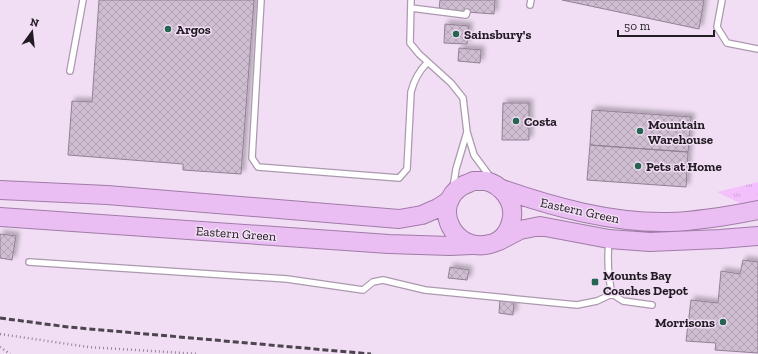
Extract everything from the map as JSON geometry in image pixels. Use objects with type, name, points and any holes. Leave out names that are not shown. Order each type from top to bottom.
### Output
[{"type":"highway","points":[[474,181],[485,181],[497,186],[508,198],[511,205],[512,214],[510,224],[499,241],[483,246],[472,245],[462,240],[454,233],[449,225],[447,216],[451,198],[463,185],[474,181]]},
{"type":"highway","name":"Eastern Green","points":[[497,186],[525,197],[584,213],[621,219],[667,222],[715,218],[758,210]]},
{"type":"highway","name":"Eastern Green","points":[[0,190],[107,195],[399,219],[422,215],[438,208],[451,198]]},
{"type":"highway","name":"Eastern Green","points":[[0,217],[389,244],[450,246],[472,245]]},
{"type":"highway","name":"Eastern Green","points":[[499,241],[520,230],[540,226],[609,240],[650,242],[720,240],[758,236]]},
{"type":"lane","points":[[70,71],[83,0]]},
{"type":"lane","points":[[261,0],[252,158],[258,167],[399,178],[407,169],[411,92],[414,80],[427,63]]},
{"type":"lane","points":[[412,0],[410,43],[427,63],[451,83],[463,98],[467,132],[474,155],[497,186]]},
{"type":"lane","points":[[722,0],[717,27],[727,43],[758,49]]},
{"type":"lane","points":[[411,8],[466,15],[467,12]]},
{"type":"lane","points":[[451,198],[456,169],[467,132]]},
{"type":"lane","points":[[609,240],[609,281],[612,294],[623,301],[652,305]]},
{"type":"lane","points":[[29,262],[287,279],[363,290],[373,282],[383,280],[425,290],[577,305],[597,301],[612,294]]},
{"type":"path","points":[[0,334],[88,347],[198,354]]},
{"type":"path","points":[[0,347],[10,354]]},
{"type":"green space","points":[[758,182],[758,212],[717,192]]},
{"type":"building","points":[[99,0],[254,0],[241,174],[183,170],[183,164],[68,155],[72,101],[92,102]]},
{"type":"building","name":"Sainsbury's","points":[[440,0],[495,0],[494,14],[439,10]]},
{"type":"building","points":[[562,0],[704,0],[699,29]]},
{"type":"building","name":"Sainsbury's","points":[[445,24],[469,26],[467,44],[444,43]]},
{"type":"building","points":[[459,48],[481,50],[480,63],[458,61]]},
{"type":"building","name":"Costa","points":[[503,103],[529,103],[529,140],[502,140]]},
{"type":"building","name":"Mountain Warehouse","points":[[592,110],[691,117],[688,152],[590,145]]},
{"type":"building","name":"Pets at Home","points":[[590,145],[688,152],[686,187],[587,180]]},
{"type":"building","points":[[0,234],[16,236],[12,260],[0,258]]},
{"type":"building","name":"Morrisons","points":[[743,260],[758,262],[758,353],[715,350],[716,343],[686,341],[691,300],[718,303],[721,271],[740,274]]},
{"type":"building","points":[[450,267],[469,270],[467,280],[448,278]]},
{"type":"building","points":[[500,300],[514,302],[513,315],[499,313]]},
{"type":"railway","points":[[0,318],[68,327],[371,354]]},
{"type":"place","name":"Argos","points":[[168,29]]},
{"type":"place","name":"Sainsbury's","points":[[456,34]]},
{"type":"place","name":"Costa","points":[[516,121]]},
{"type":"place","name":"Mountain Warehouse","points":[[640,131]]},
{"type":"place","name":"Pets at Home","points":[[638,166]]},
{"type":"place","name":"Mounts Bay Coaches Depot","points":[[595,282]]},
{"type":"place","name":"Morrisons","points":[[723,322]]}]
